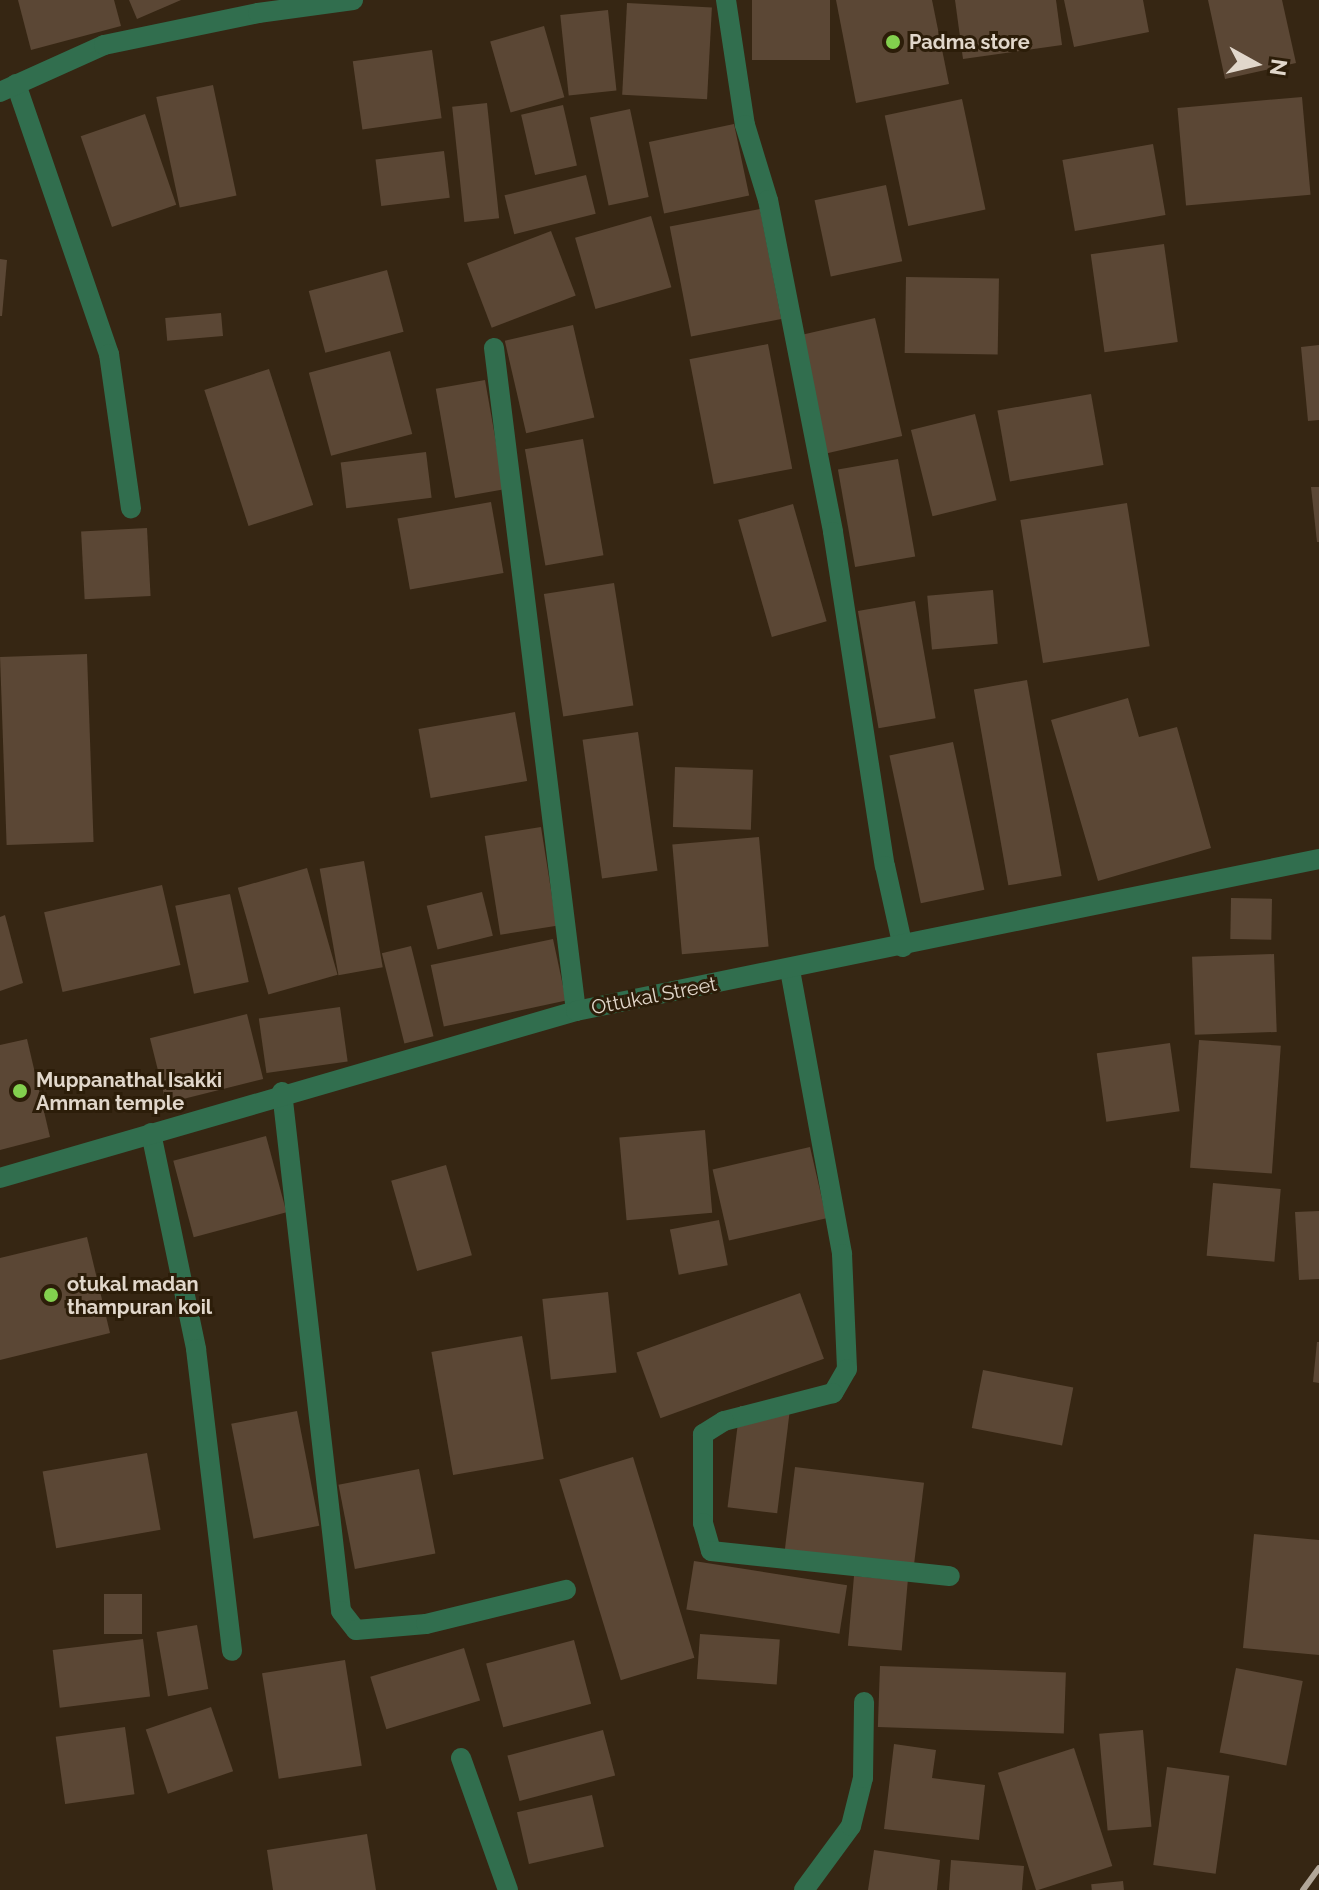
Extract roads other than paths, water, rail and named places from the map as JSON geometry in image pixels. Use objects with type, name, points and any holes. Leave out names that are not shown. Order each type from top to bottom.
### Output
[{"type":"street","points":[[131,508],[109,354],[8,88],[104,45],[256,6],[353,0]]},
{"type":"street","points":[[726,0],[745,125],[768,200],[833,532],[885,866],[903,947]]},
{"type":"street","points":[[494,348],[576,1011]]},
{"type":"street","name":"Ottukal Street","points":[[0,1178],[282,1092],[576,1011],[903,947],[1026,916],[1319,859]]},
{"type":"street","points":[[790,970],[842,1254],[847,1369],[833,1393],[724,1421],[703,1434],[703,1523],[711,1551],[950,1576]]},
{"type":"street","points":[[282,1092],[341,1611],[356,1630],[426,1624],[566,1590]]},
{"type":"street","points":[[151,1133],[196,1349],[232,1651]]},
{"type":"street","points":[[804,1890],[851,1826],[863,1778],[864,1702]]},
{"type":"street","points":[[461,1758],[508,1890]]},
{"type":"railway","points":[[1303,1890],[1319,1868]]},
{"type":"place","name":"Padma store","points":[[893,42]]},
{"type":"place","name":"Muppanathal Isakki Amman temple","points":[[20,1091]]},
{"type":"place","name":"otukal madan thampuran koil","points":[[51,1295]]}]
